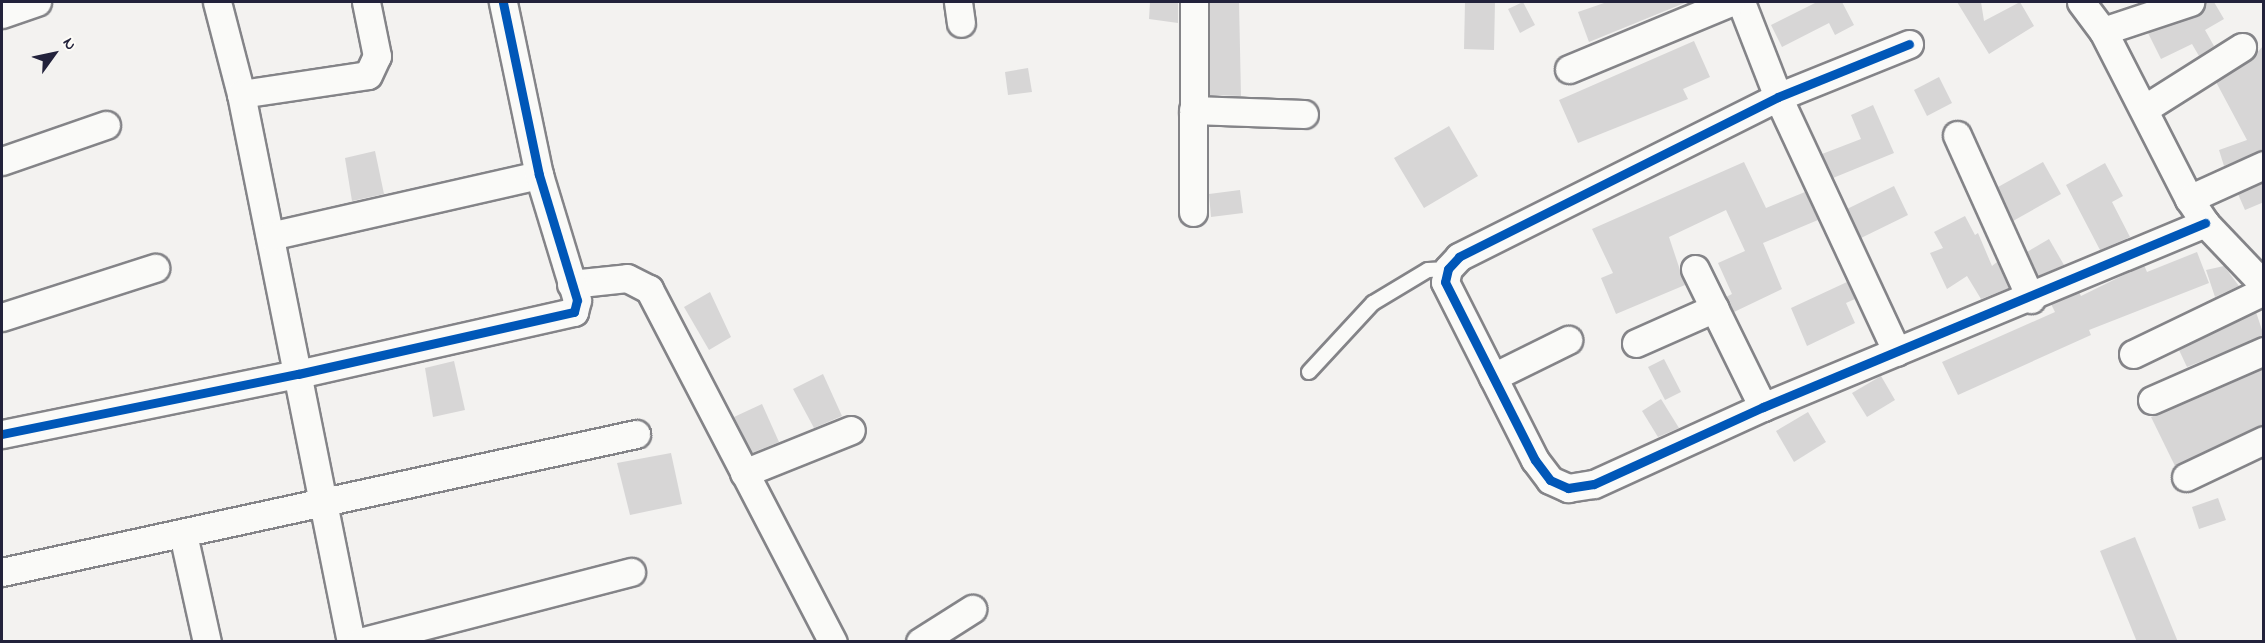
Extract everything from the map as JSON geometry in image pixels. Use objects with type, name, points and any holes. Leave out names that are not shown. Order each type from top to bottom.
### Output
[{"type":"street","points":[[2,15],[37,2]]},
{"type":"street","points":[[217,2],[241,94],[351,642]]},
{"type":"street","points":[[241,94],[368,75],[376,56],[366,2]]},
{"type":"street","points":[[2,434],[298,374],[566,316],[577,306],[539,175],[503,2]]},
{"type":"street","points":[[1193,212],[1194,2]]},
{"type":"street","points":[[1569,69],[1731,2]]},
{"type":"street","points":[[1741,2],[1778,97],[1897,352]]},
{"type":"street","points":[[2081,2],[2103,31],[2188,199],[2205,223],[2264,285]]},
{"type":"street","points":[[2103,31],[2190,2]]},
{"type":"street","points":[[1909,44],[1778,97],[1459,257],[1448,269],[1445,282],[1535,460],[1550,480],[1568,488],[1594,484],[1763,407],[2031,299],[2205,223]]},
{"type":"street","points":[[2144,109],[2242,47]]},
{"type":"street","points":[[1193,110],[1304,114]]},
{"type":"street","points":[[2,161],[106,126]]},
{"type":"street","points":[[1957,135],[2031,299]]},
{"type":"street","points":[[2188,199],[2264,165]]},
{"type":"street","points":[[270,236],[539,175]]},
{"type":"street","points":[[2,317],[155,268]]},
{"type":"street","points":[[1695,269],[1763,407]]},
{"type":"street","points":[[571,284],[627,278],[649,290],[833,642]]},
{"type":"street","points":[[2133,354],[2264,291]]},
{"type":"street","points":[[1636,343],[1714,308]]},
{"type":"street","points":[[1493,378],[1568,340]]},
{"type":"street","points":[[2152,400],[2264,351]]},
{"type":"street","points":[[744,473],[851,430]]},
{"type":"street","points":[[2,572],[325,505],[636,434]]},
{"type":"street","points":[[2186,477],[2264,440]]},
{"type":"street","points":[[183,534],[207,642]]},
{"type":"street","points":[[360,642],[631,572]]},
{"type":"street","points":[[920,642],[972,609]]},
{"type":"lane","points":[[1309,372],[1373,303],[1428,270],[1448,269]]},
{"type":"building","points":[[1150,2],[1178,2],[1178,23],[1149,19]]},
{"type":"building","points":[[1210,2],[1239,2],[1241,96],[1210,95]]},
{"type":"building","points":[[1465,2],[1495,2],[1494,50],[1464,49]]},
{"type":"building","points":[[1523,2],[1535,25],[1520,33],[1508,9]]},
{"type":"building","points":[[1607,2],[1687,2],[1589,42],[1578,12]]},
{"type":"building","points":[[1817,2],[1842,2],[1854,25],[1835,35],[1829,23],[1782,47],[1771,25]]},
{"type":"building","points":[[1957,2],[1981,2],[1984,21],[2020,2],[2034,26],[1989,54]]},
{"type":"building","points":[[2205,2],[2214,2],[2224,19],[2205,30],[2214,46],[2199,56],[2192,44],[2161,59],[2148,33],[2196,17],[2202,12]]},
{"type":"building","points":[[1694,41],[1710,77],[1683,89],[1688,99],[1578,143],[1559,100]]},
{"type":"building","points":[[2264,45],[2264,150],[2224,166],[2219,150],[2247,140],[2216,82],[2250,60]]},
{"type":"building","points":[[1028,68],[1032,92],[1008,95],[1005,72]]},
{"type":"building","points":[[1939,77],[1952,103],[1927,116],[1914,90]]},
{"type":"building","points":[[1873,105],[1894,153],[1833,178],[1822,154],[1861,139],[1851,115]]},
{"type":"building","points":[[1449,126],[1478,176],[1424,208],[1394,158]]},
{"type":"building","points":[[375,151],[384,194],[352,201],[345,158]]},
{"type":"building","points":[[1744,162],[1766,208],[1805,192],[1818,220],[1763,243],[1782,289],[1734,312],[1726,297],[1732,294],[1718,263],[1745,251],[1726,210],[1669,237],[1685,285],[1616,314],[1601,278],[1613,273],[1592,229]]},
{"type":"building","points":[[2043,162],[2061,194],[2013,221],[1998,187]]},
{"type":"building","points":[[2105,163],[2123,196],[2112,202],[2130,237],[2100,250],[2066,185]]},
{"type":"building","points":[[2264,183],[2264,202],[2245,210],[2238,194]]},
{"type":"building","points":[[1894,186],[1908,215],[1861,238],[1847,209]]},
{"type":"building","points":[[1240,190],[1243,213],[1211,217],[1209,194]]},
{"type":"building","points":[[1965,216],[1975,235],[1978,233],[1992,266],[1997,262],[2009,288],[1981,299],[1967,276],[1947,289],[1930,253],[1943,248],[1934,232]]},
{"type":"building","points":[[2049,239],[2064,265],[2038,276],[2027,252]]},
{"type":"building","points":[[2197,252],[2209,283],[2089,330],[2091,335],[1958,395],[1942,362],[2055,312],[2051,304],[2079,292],[2081,296],[2144,265],[2147,272]]},
{"type":"building","points":[[2224,266],[2239,286],[2215,297],[2206,270]]},
{"type":"building","points":[[1847,282],[1855,299],[1846,303],[1855,323],[1807,346],[1791,308]]},
{"type":"building","points":[[710,292],[731,337],[709,350],[684,307]]},
{"type":"building","points":[[2256,312],[2264,336],[2187,367],[2179,350]]},
{"type":"building","points":[[1664,359],[1681,392],[1665,400],[1648,367]]},
{"type":"building","points":[[454,361],[465,410],[433,417],[425,368]]},
{"type":"building","points":[[2264,368],[2264,424],[2175,466],[2151,417]]},
{"type":"building","points":[[823,374],[842,416],[814,428],[793,389]]},
{"type":"building","points":[[1881,376],[1895,400],[1867,417],[1852,393]]},
{"type":"building","points":[[1661,399],[1679,428],[1658,437],[1642,411]]},
{"type":"building","points":[[762,404],[779,442],[752,453],[734,417]]},
{"type":"building","points":[[1808,412],[1826,442],[1794,462],[1776,431]]},
{"type":"building","points":[[671,453],[682,504],[630,515],[617,463]]},
{"type":"building","points":[[2218,498],[2226,520],[2199,529],[2192,507]]},
{"type":"building","points":[[2135,537],[2178,642],[2137,642],[2100,551]]},
{"type":"cycle path","points":[[2,434],[298,374],[574,312],[577,300],[539,175],[503,2]]},
{"type":"cycle path","points":[[1909,44],[1778,97],[1459,257],[1448,269],[1445,282],[1535,460],[1550,480],[1568,488],[1594,484],[1763,407],[2205,223]]}]
